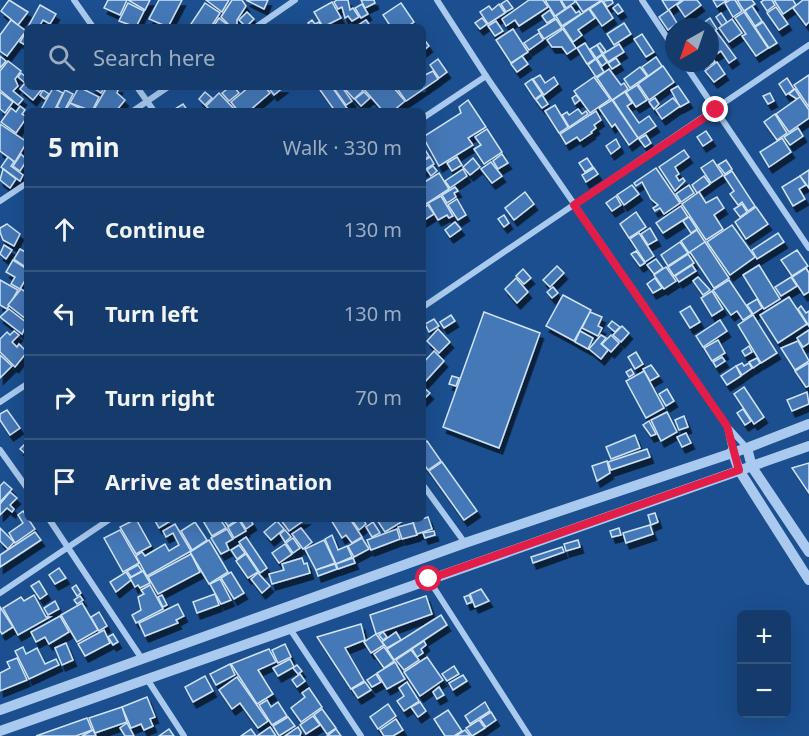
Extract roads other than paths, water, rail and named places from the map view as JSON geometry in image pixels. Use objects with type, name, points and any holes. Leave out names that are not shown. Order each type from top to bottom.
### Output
[{"type":"street","points":[[74,0],[91,24]]},
{"type":"street","points":[[260,24],[295,0]]},
{"type":"street","points":[[437,0],[574,205],[727,426],[747,448],[752,467],[809,552]]},
{"type":"street","points":[[642,0],[665,34]]},
{"type":"street","points":[[426,305],[809,45]]},
{"type":"street","points":[[690,72],[809,248]]},
{"type":"street","points":[[426,116],[486,76]]},
{"type":"street","points":[[139,90],[152,108]]},
{"type":"street","points":[[137,108],[164,90]]},
{"type":"street","points":[[0,201],[24,185]]},
{"type":"street","points":[[0,402],[24,386]]},
{"type":"street","points":[[0,710],[465,543],[732,451],[747,448],[809,424]]},
{"type":"street","points":[[727,426],[739,470],[809,580]]},
{"type":"street","points":[[0,731],[809,446]]},
{"type":"street","points":[[0,450],[24,484]]},
{"type":"street","points":[[426,489],[465,543]]},
{"type":"street","points":[[51,522],[142,659]]},
{"type":"street","points":[[0,593],[106,522]]},
{"type":"street","points":[[429,579],[529,736]]},
{"type":"street","points":[[290,628],[361,736]]},
{"type":"street","points":[[147,679],[184,736]]}]
